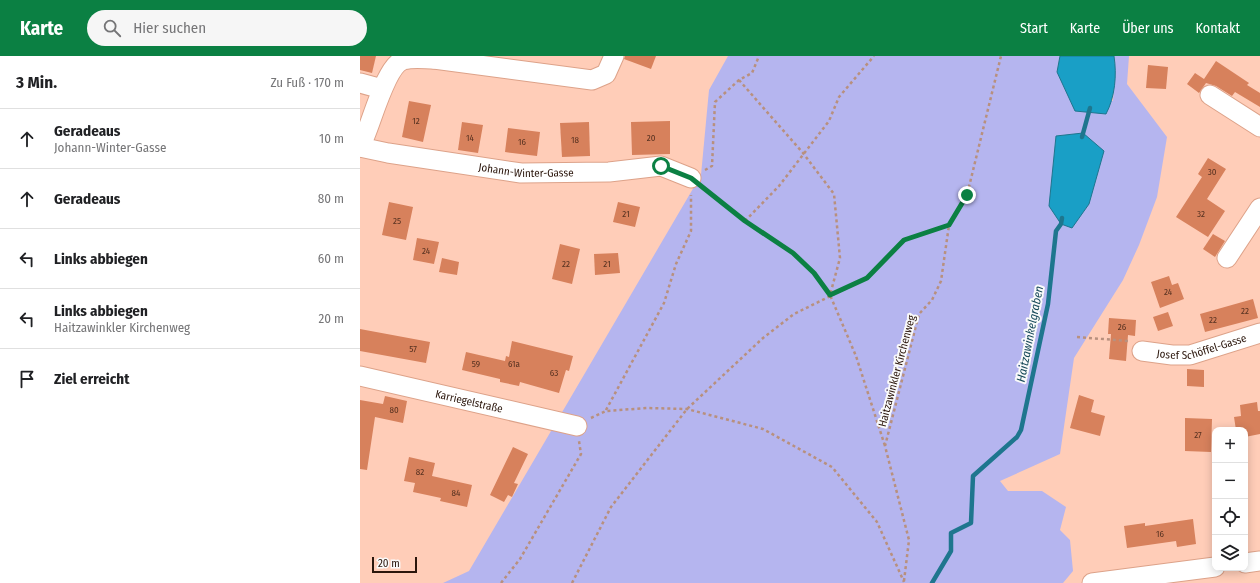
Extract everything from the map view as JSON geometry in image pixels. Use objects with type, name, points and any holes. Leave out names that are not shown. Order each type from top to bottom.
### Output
[{"type":"street","points":[[434,57],[592,80],[606,74],[614,56]]},
{"type":"street","name":"Johann-Winter-Gasse","points":[[434,57],[403,60],[396,65],[382,89],[366,136],[360,147],[388,153],[521,173],[609,172],[661,166],[691,178]]},
{"type":"street","points":[[360,82],[382,89]]},
{"type":"street","points":[[1210,95],[1260,127]]},
{"type":"street","points":[[1227,258],[1260,208]]},
{"type":"street","name":"Josef Schöffel-Gasse","points":[[1142,351],[1172,355],[1190,355],[1260,333]]},
{"type":"street","name":"Karriegelstraße","points":[[360,376],[577,426]]},
{"type":"street","points":[[1248,563],[1260,561]]},
{"type":"street","points":[[1092,583],[1212,567]]},
{"type":"path","points":[[691,178],[712,166],[714,102],[739,80],[752,73],[759,56]]},
{"type":"path","points":[[745,221],[778,186],[829,121],[839,97],[874,56]]},
{"type":"path","name":"Haitzawinkler Kirchenweg","points":[[904,583],[909,540],[885,446],[919,314],[932,300],[941,281],[949,225],[967,195],[1001,56]]},
{"type":"path","points":[[739,80],[803,153],[834,194],[840,258],[830,295]]},
{"type":"path","points":[[691,178],[745,221],[793,253],[814,273],[830,295],[856,356],[885,446]]},
{"type":"path","points":[[606,411],[664,303],[676,264],[691,231],[691,178]]},
{"type":"path","points":[[572,583],[611,506],[687,409],[769,333],[794,314],[867,278],[904,240],[949,225]]},
{"type":"path","points":[[1077,337],[1137,342],[1142,351]]},
{"type":"path","points":[[501,583],[520,559],[581,454],[577,426],[606,411],[647,408],[687,409],[763,429],[832,467],[877,522],[904,583]]},
{"type":"shaded area","points":[[728,56],[1060,56],[1057,72],[1113,101],[1114,56],[1129,56],[1127,84],[1167,137],[1157,197],[1139,245],[1123,280],[1074,358],[1060,454],[1000,481],[1008,491],[1042,491],[1066,507],[1060,530],[1070,540],[1073,571],[1063,583],[443,583],[469,571],[701,175],[709,90]]},
{"type":"shaded area","points":[[1060,56],[1114,56],[1114,86],[1106,114],[1075,111],[1057,72]]},
{"type":"shaded area","points":[[1083,133],[1104,151],[1089,204],[1072,228],[1061,224],[1049,206],[1056,136]]},
{"type":"building","points":[[360,56],[376,56],[372,73],[360,70]]},
{"type":"building","points":[[625,56],[656,56],[651,69],[624,59]]},
{"type":"building","points":[[1216,61],[1249,83],[1247,85],[1260,93],[1260,107],[1235,92],[1232,96],[1216,86],[1206,83],[1199,93],[1187,84],[1195,73],[1204,79]]},
{"type":"building","points":[[1148,65],[1168,67],[1166,89],[1146,88]]},
{"type":"building","points":[[409,101],[431,105],[423,142],[402,137]]},
{"type":"building","points":[[670,121],[670,154],[632,155],[631,122]]},
{"type":"building","points":[[462,122],[483,125],[478,153],[458,150]]},
{"type":"building","points":[[589,122],[590,156],[562,157],[560,123]]},
{"type":"building","points":[[508,128],[540,132],[537,156],[505,152]]},
{"type":"building","points":[[1208,158],[1226,169],[1207,199],[1225,211],[1208,237],[1176,217],[1202,177],[1198,174]]},
{"type":"building","points":[[389,202],[413,207],[406,240],[382,235]]},
{"type":"building","points":[[618,202],[640,207],[635,227],[613,222]]},
{"type":"building","points":[[1213,234],[1225,241],[1215,257],[1203,249]]},
{"type":"building","points":[[417,238],[439,242],[434,264],[413,260]]},
{"type":"building","points":[[560,244],[580,249],[572,284],[552,279]]},
{"type":"building","points":[[618,253],[620,273],[595,275],[594,254]]},
{"type":"building","points":[[442,258],[459,262],[457,275],[439,272]]},
{"type":"building","points":[[1169,276],[1172,285],[1178,283],[1184,299],[1160,308],[1151,282]]},
{"type":"building","points":[[1253,299],[1258,318],[1205,332],[1200,314]]},
{"type":"building","points":[[1168,312],[1173,326],[1158,331],[1153,317]]},
{"type":"building","points":[[1109,318],[1136,320],[1135,336],[1128,335],[1126,361],[1109,359],[1111,334],[1108,334]]},
{"type":"building","points":[[360,329],[430,342],[426,363],[360,351]]},
{"type":"building","points":[[512,341],[573,356],[569,371],[566,370],[559,393],[520,382],[519,386],[500,382],[500,379],[462,370],[466,352],[505,361],[506,356],[509,357]]},
{"type":"building","points":[[1187,369],[1204,370],[1204,387],[1187,386]]},
{"type":"building","points":[[1079,395],[1094,400],[1091,412],[1105,416],[1100,436],[1070,428]]},
{"type":"building","points":[[385,396],[407,401],[403,423],[375,417],[367,470],[360,469],[360,400],[383,404]]},
{"type":"building","points":[[1257,402],[1258,411],[1260,411],[1260,434],[1248,436],[1248,427],[1236,427],[1234,417],[1241,416],[1240,405]]},
{"type":"building","points":[[1185,418],[1212,419],[1211,452],[1185,451]]},
{"type":"building","points":[[513,447],[528,454],[514,483],[518,484],[512,497],[508,495],[504,502],[490,495]]},
{"type":"building","points":[[409,457],[435,463],[432,476],[472,485],[467,507],[440,501],[441,498],[413,492],[415,483],[404,481]]},
{"type":"building","points":[[1193,519],[1196,544],[1177,547],[1176,541],[1127,548],[1124,526],[1145,523],[1145,526]]},
{"type":"waterway","name":"Haitzawinkelgraben","points":[[1082,137],[1090,108]]},
{"type":"waterway","name":"Haitzawinkelgraben","points":[[932,583],[951,551],[951,533],[971,523],[973,476],[1017,437],[1021,430],[1048,304],[1056,231],[1061,224],[1062,218]]},
{"type":"route","points":[[661,166],[691,178],[745,221],[793,253],[814,273],[830,295],[867,278],[904,240],[949,225],[967,195]]}]
